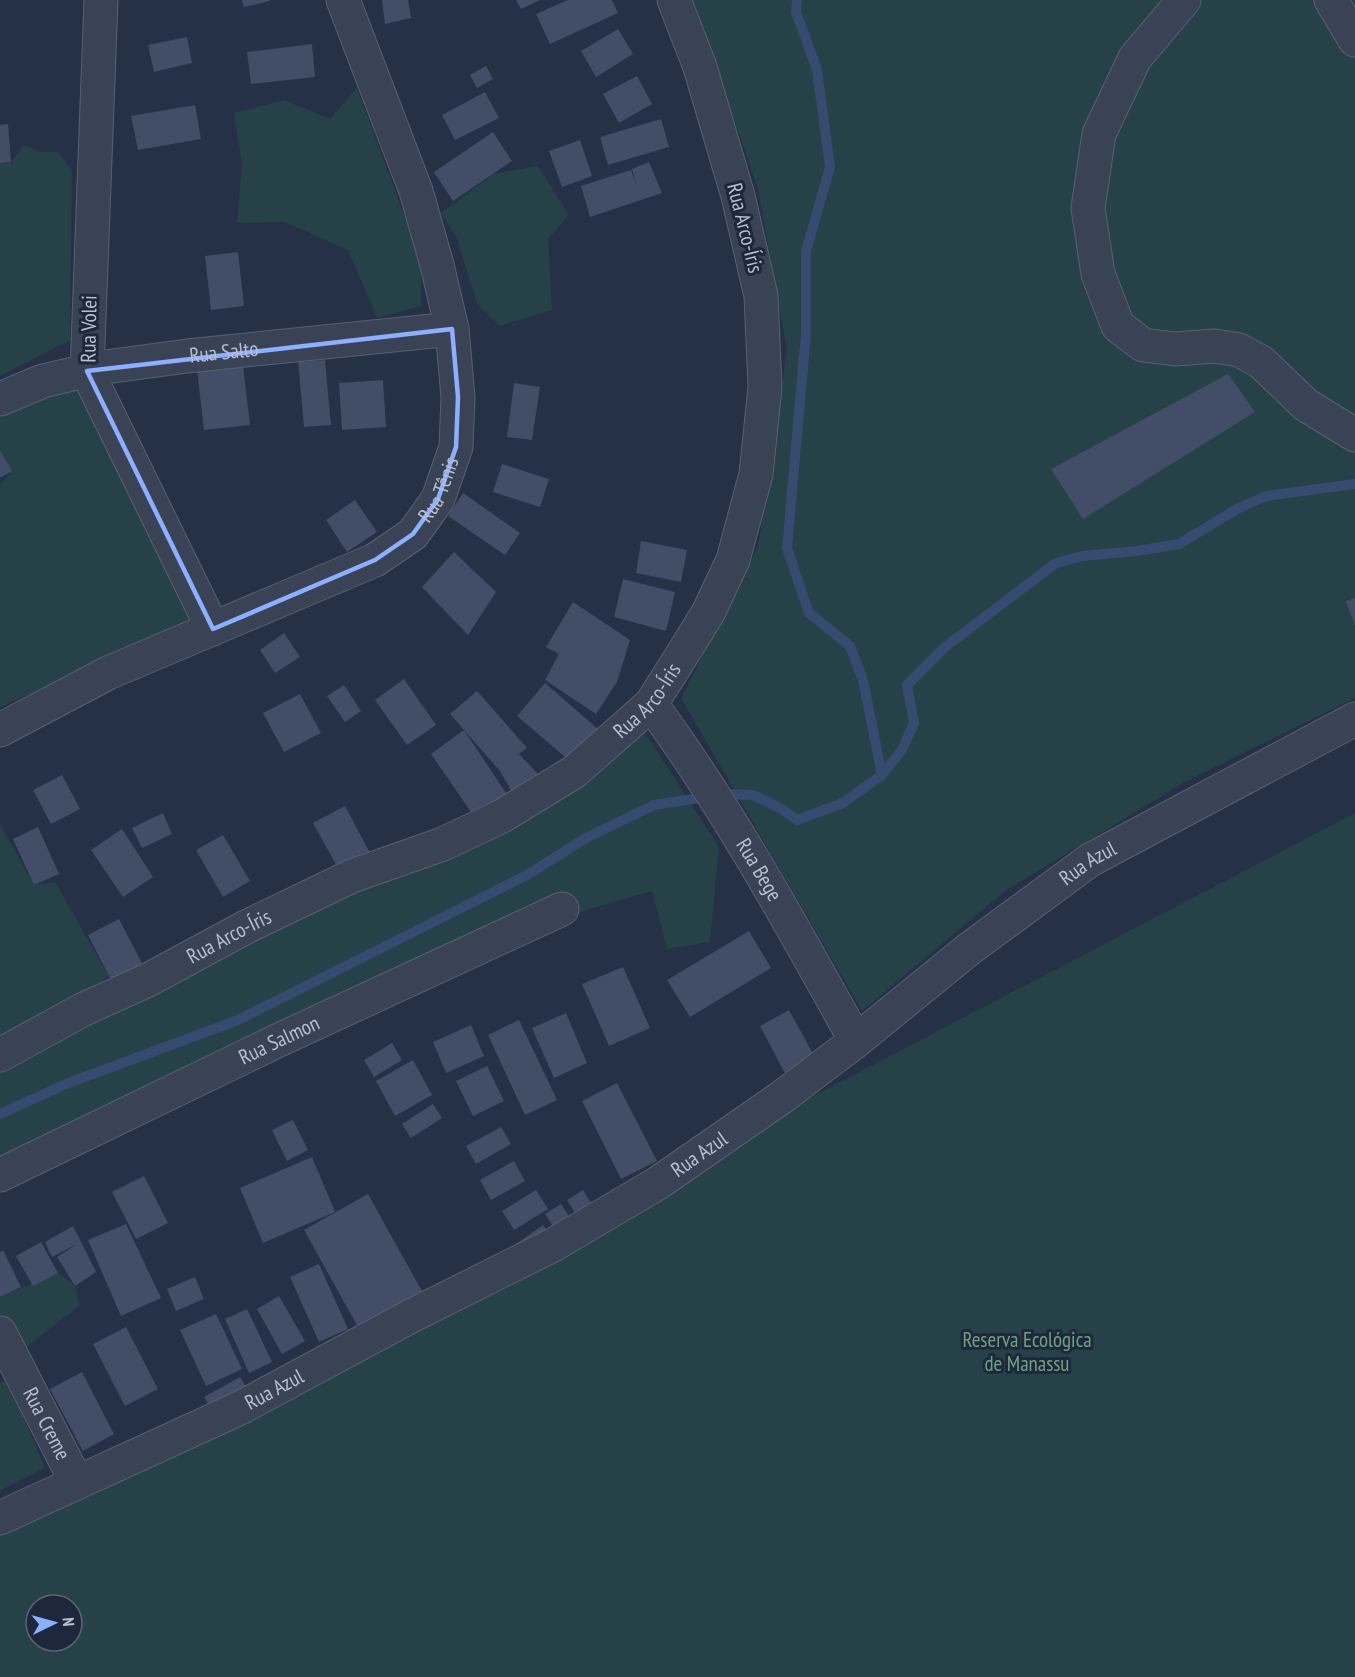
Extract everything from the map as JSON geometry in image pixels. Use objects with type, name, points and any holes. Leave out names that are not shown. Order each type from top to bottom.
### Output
[{"type":"street","name":"Rua Volei","points":[[101,0],[87,371],[213,629]]},
{"type":"street","name":"Rua Tênis","points":[[0,730],[108,673],[375,560],[413,534],[438,499],[456,447],[458,397],[452,329],[416,191],[344,0]]},
{"type":"street","name":"Rua Arco-Íris","points":[[0,1055],[82,1010],[148,980],[248,926],[352,876],[443,844],[502,816],[574,772],[651,704],[708,613],[733,560],[756,474],[765,387],[761,296],[738,196],[700,68],[674,0]]},
{"type":"street","points":[[1184,0],[1135,58],[1099,134],[1088,208],[1098,274],[1118,326],[1143,345],[1175,349],[1215,346],[1239,350],[1261,362],[1306,405],[1355,435]]},
{"type":"street","points":[[1331,0],[1355,40]]},
{"type":"street","name":"Rua Salto","points":[[0,399],[44,381],[87,371],[187,356],[452,329]]},
{"type":"street","name":"Rua Bege","points":[[651,704],[702,776],[768,884],[856,1041]]},
{"type":"street","name":"Rua Azul","points":[[0,1518],[240,1408],[411,1316],[553,1245],[658,1183],[782,1097],[856,1041],[969,949],[1090,861],[1355,719]]},
{"type":"street","name":"Rua Salmon","points":[[0,1175],[279,1040],[562,909]]},
{"type":"street","name":"Rua Creme","points":[[0,1334],[77,1483]]},
{"type":"highlighted area","points":[[452,329],[458,397],[456,447],[438,499],[413,534],[375,560],[213,629],[87,371]]},
{"type":"green space","points":[[693,0],[1355,0],[1355,698],[1183,783],[1005,891],[862,1011],[681,698],[758,547],[787,350],[758,189]]},
{"type":"green space","points":[[357,88],[421,261],[421,306],[377,318],[348,250],[285,222],[237,223],[242,165],[234,113],[284,100],[330,119]]},
{"type":"green space","points":[[24,145],[39,152],[58,152],[72,170],[70,340],[0,376],[0,163],[11,162]]},
{"type":"green space","points":[[538,166],[569,215],[548,239],[552,310],[499,326],[477,304],[456,236],[441,213],[494,174]]},
{"type":"green space","points":[[79,381],[199,622],[0,707],[0,485],[11,471],[0,450],[0,408]]},
{"type":"green space","points":[[644,731],[719,847],[710,942],[667,949],[652,891],[447,950],[0,1160],[0,1072]]},
{"type":"green space","name":"Reserva Ecológica de Manassu","points":[[1355,813],[1355,1677],[0,1677],[0,1521]]},
{"type":"green space","points":[[0,824],[34,885],[55,882],[108,975],[88,997],[0,1046]]},
{"type":"green space","points":[[58,1273],[75,1286],[80,1305],[20,1352],[0,1321],[0,1297]]},
{"type":"green space","points":[[8,1380],[45,1468],[0,1491],[0,1383]]},
{"type":"building","points":[[242,0],[270,0],[270,1],[244,7]]},
{"type":"building","points":[[382,0],[408,0],[411,18],[385,24]]},
{"type":"building","points":[[516,0],[540,0],[521,9]]},
{"type":"building","points":[[568,0],[612,0],[618,13],[550,44],[536,14]]},
{"type":"building","points":[[618,29],[633,54],[596,77],[581,51]]},
{"type":"building","points":[[187,37],[192,63],[154,72],[148,45]]},
{"type":"building","points":[[312,44],[315,77],[251,84],[247,52]]},
{"type":"building","points":[[486,66],[493,79],[477,88],[470,75]]},
{"type":"building","points":[[637,76],[652,104],[619,123],[603,94]]},
{"type":"building","points":[[485,92],[499,118],[455,140],[442,115]]},
{"type":"building","points":[[195,105],[201,139],[138,150],[131,116]]},
{"type":"building","points":[[661,119],[669,147],[608,165],[600,137]]},
{"type":"building","points":[[8,124],[11,162],[0,163],[0,125]]},
{"type":"building","points":[[493,132],[512,161],[453,201],[434,172]]},
{"type":"building","points":[[580,140],[592,176],[562,187],[549,151]]},
{"type":"building","points":[[649,162],[662,193],[590,217],[581,186],[631,170],[637,186],[632,169]]},
{"type":"building","points":[[238,252],[244,306],[211,310],[205,256]]},
{"type":"building","points":[[325,360],[331,425],[304,427],[298,362]]},
{"type":"building","points":[[243,365],[250,425],[204,430],[197,370]]},
{"type":"building","points":[[1228,374],[1255,412],[1083,519],[1051,469]]},
{"type":"building","points":[[383,380],[386,427],[342,430],[339,383]]},
{"type":"building","points":[[514,383],[540,387],[532,440],[507,437]]},
{"type":"building","points":[[0,450],[12,471],[0,478]]},
{"type":"building","points":[[502,464],[549,479],[540,507],[493,492]]},
{"type":"building","points":[[463,493],[520,533],[505,555],[448,516]]},
{"type":"building","points":[[355,500],[377,532],[347,552],[326,520]]},
{"type":"building","points":[[641,541],[687,550],[681,582],[636,573]]},
{"type":"building","points":[[454,552],[496,592],[468,635],[422,587]]},
{"type":"building","points":[[623,579],[675,592],[666,631],[614,617]]},
{"type":"building","points":[[1355,598],[1355,626],[1346,601]]},
{"type":"building","points":[[573,602],[630,640],[617,682],[596,714],[545,680],[559,654],[546,647]]},
{"type":"building","points":[[284,633],[300,657],[275,673],[260,650]]},
{"type":"building","points":[[404,679],[436,725],[407,745],[375,700]]},
{"type":"building","points":[[545,683],[599,730],[571,762],[517,716]]},
{"type":"building","points":[[344,685],[361,711],[345,722],[327,696]]},
{"type":"building","points":[[477,691],[527,748],[519,754],[540,776],[513,794],[500,771],[450,714]]},
{"type":"building","points":[[300,694],[321,733],[284,752],[263,713]]},
{"type":"building","points":[[464,730],[512,802],[480,825],[431,754]]},
{"type":"building","points":[[62,775],[80,809],[51,824],[33,790]]},
{"type":"building","points":[[345,806],[370,853],[339,870],[313,823]]},
{"type":"building","points":[[163,813],[172,834],[142,848],[132,828]]},
{"type":"building","points":[[38,827],[59,874],[34,885],[13,839]]},
{"type":"building","points":[[122,829],[153,877],[123,897],[91,850]]},
{"type":"building","points":[[223,835],[250,881],[223,897],[196,850]]},
{"type":"building","points":[[119,919],[148,975],[117,992],[88,935]]},
{"type":"building","points":[[749,931],[771,968],[690,1017],[667,980]]},
{"type":"building","points":[[623,967],[650,1028],[609,1046],[582,984]]},
{"type":"building","points":[[789,1010],[817,1061],[787,1077],[760,1026]]},
{"type":"building","points":[[566,1013],[587,1063],[554,1078],[532,1028]]},
{"type":"building","points":[[519,1020],[557,1100],[525,1115],[488,1035]]},
{"type":"building","points":[[471,1025],[484,1056],[446,1073],[433,1042]]},
{"type":"building","points":[[392,1043],[402,1060],[374,1077],[364,1060]]},
{"type":"building","points":[[413,1060],[432,1095],[395,1116],[376,1081]]},
{"type":"building","points":[[487,1066],[504,1101],[473,1116],[456,1081]]},
{"type":"building","points":[[617,1083],[657,1161],[621,1179],[582,1101]]},
{"type":"building","points":[[433,1104],[442,1118],[411,1138],[402,1124]]},
{"type":"building","points":[[293,1120],[308,1150],[287,1161],[272,1130]]},
{"type":"building","points":[[501,1127],[511,1144],[476,1164],[466,1146]]},
{"type":"building","points":[[312,1157],[335,1212],[263,1243],[240,1188]]},
{"type":"building","points":[[514,1161],[525,1181],[491,1200],[480,1180]]},
{"type":"building","points":[[144,1176],[168,1223],[136,1239],[112,1192]]},
{"type":"building","points":[[536,1190],[548,1209],[514,1230],[502,1211]]},
{"type":"building","points":[[583,1190],[596,1211],[580,1221],[567,1200]]},
{"type":"building","points":[[368,1194],[423,1293],[359,1329],[304,1230]]},
{"type":"building","points":[[561,1204],[573,1222],[557,1232],[545,1214]]},
{"type":"building","points":[[126,1224],[161,1298],[121,1316],[88,1240]]},
{"type":"building","points":[[543,1225],[551,1236],[524,1256],[516,1244]]},
{"type":"building","points":[[73,1226],[96,1272],[75,1286],[57,1257],[77,1244],[52,1257],[45,1242]]},
{"type":"building","points":[[41,1242],[58,1273],[33,1286],[16,1256]]},
{"type":"building","points":[[3,1250],[21,1287],[0,1297],[0,1252]]},
{"type":"building","points":[[319,1264],[348,1329],[319,1342],[290,1277]]},
{"type":"building","points":[[195,1277],[204,1299],[176,1311],[167,1289]]},
{"type":"building","points":[[279,1296],[305,1341],[282,1354],[257,1309]]},
{"type":"building","points":[[247,1309],[272,1362],[249,1373],[225,1319]]},
{"type":"building","points":[[216,1314],[242,1369],[206,1386],[180,1330]]},
{"type":"building","points":[[126,1327],[158,1389],[125,1406],[93,1344]]},
{"type":"building","points":[[82,1372],[114,1434],[83,1451],[50,1389]]},
{"type":"building","points":[[240,1377],[252,1396],[216,1416],[204,1397]]},
{"type":"waterway","points":[[797,0],[796,12],[817,70],[830,167],[806,251],[806,333],[787,548],[809,613],[850,646],[863,680],[882,775]]},
{"type":"waterway","points":[[0,1114],[66,1084],[238,1020],[527,875],[586,838],[654,805],[725,794],[753,795],[780,808],[797,820],[843,803],[882,775],[902,750],[914,723],[907,685],[945,647],[1056,563],[1082,556],[1179,544],[1237,509],[1266,496],[1355,484]]}]
